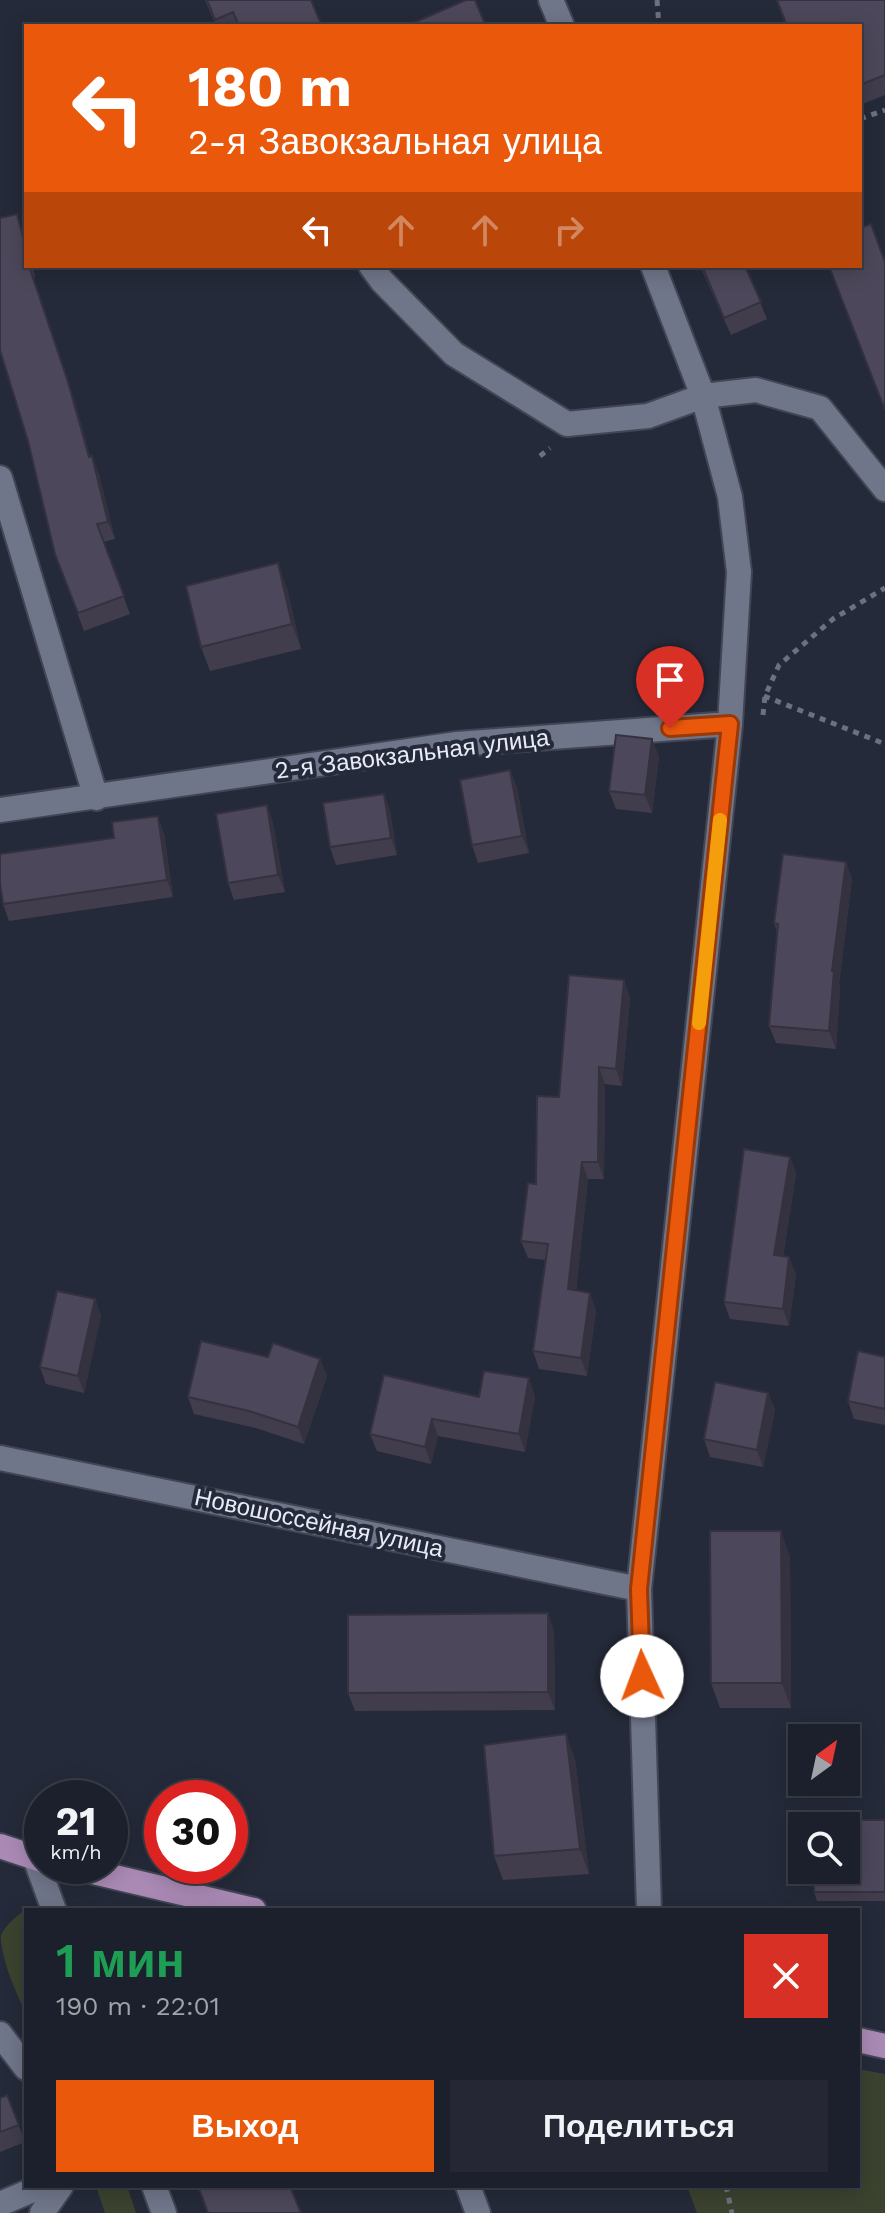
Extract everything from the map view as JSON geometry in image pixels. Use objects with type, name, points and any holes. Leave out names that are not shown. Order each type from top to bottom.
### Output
[{"type":"main road","points":[[0,1846],[24,1854]]},
{"type":"main road","points":[[128,1880],[246,1908]]},
{"type":"main road","points":[[860,2040],[885,2046]]},
{"type":"street","points":[[551,0],[561,24]]},
{"type":"street","points":[[372,268],[454,354],[567,424],[648,416],[703,396],[756,390],[820,408],[885,489]]},
{"type":"street","points":[[649,1908],[639,1589],[730,724],[739,572],[730,497],[703,396],[654,268]]},
{"type":"street","points":[[0,478],[96,798]]},
{"type":"street","name":"2-я Завокзальная улица","points":[[0,810],[457,744],[730,724]]},
{"type":"street","name":"Новошоссейная улица","points":[[0,1458],[639,1589]]},
{"type":"street","points":[[46,1884],[53,1908]]},
{"type":"street","points":[[0,2034],[24,2065]]},
{"type":"street","points":[[0,2204],[37,2188]]},
{"type":"street","points":[[42,2213],[60,2188]]},
{"type":"street","points":[[155,2188],[164,2213]]},
{"type":"street","points":[[469,2188],[478,2213]]},
{"type":"path","points":[[657,0],[659,24]]},
{"type":"path","points":[[862,118],[885,110]]},
{"type":"path","points":[[762,728],[765,696],[779,665],[833,619],[885,588]]},
{"type":"path","points":[[733,684],[885,744]]},
{"type":"path","points":[[726,2188],[732,2213]]},
{"type":"green space","points":[[24,1911],[24,2008],[13,1985],[1,1944],[1,1935]]},
{"type":"green space","points":[[860,2069],[885,2074],[885,2213],[697,2213],[688,2188],[860,2188]]},
{"type":"green space","points":[[97,2188],[128,2188],[136,2213],[105,2213]]},
{"type":"building","points":[[207,0],[311,0],[321,24],[238,24],[233,12],[215,20]]},
{"type":"building","points":[[466,0],[475,0],[485,24],[411,24]]},
{"type":"building","points":[[777,0],[885,0],[885,75],[862,84],[862,24],[786,24]]},
{"type":"building","points":[[17,214],[24,241],[24,268],[30,268],[68,382],[89,457],[92,456],[108,522],[97,524],[124,596],[78,613],[55,554],[28,441],[0,350],[0,218]]},
{"type":"building","points":[[871,224],[885,262],[885,410],[830,268],[862,268],[862,227]]},
{"type":"building","points":[[703,268],[746,268],[761,302],[724,318]]},
{"type":"building","points":[[278,563],[292,624],[201,647],[186,586]]},
{"type":"building","points":[[616,735],[652,739],[645,795],[609,791]]},
{"type":"building","points":[[510,770],[522,836],[472,845],[460,780]]},
{"type":"building","points":[[384,794],[391,838],[330,847],[323,803]]},
{"type":"building","points":[[267,805],[278,875],[228,883],[216,814]]},
{"type":"building","points":[[158,816],[167,880],[3,904],[0,854],[114,838],[112,822]]},
{"type":"building","points":[[783,854],[846,862],[832,971],[829,1031],[769,1026],[778,924],[774,923]]},
{"type":"building","points":[[569,975],[624,980],[616,1069],[599,1067],[598,1162],[582,1162],[568,1289],[590,1293],[581,1358],[533,1351],[548,1244],[521,1241],[528,1183],[536,1184],[537,1096],[559,1097]]},
{"type":"building","points":[[744,1149],[790,1157],[774,1255],[789,1257],[783,1309],[724,1302]]},
{"type":"building","points":[[57,1291],[95,1299],[78,1376],[40,1367]]},
{"type":"building","points":[[201,1341],[268,1357],[273,1343],[320,1359],[298,1427],[249,1411],[188,1397]]},
{"type":"building","points":[[858,1351],[885,1357],[885,1409],[848,1401]]},
{"type":"building","points":[[484,1371],[529,1378],[519,1434],[432,1419],[425,1447],[370,1434],[384,1375],[479,1397]]},
{"type":"building","points":[[715,1382],[768,1393],[757,1450],[704,1439]]},
{"type":"building","points":[[710,1531],[781,1531],[782,1683],[711,1683]]},
{"type":"building","points":[[548,1613],[548,1692],[348,1693],[348,1615]]},
{"type":"building","points":[[566,1734],[580,1849],[494,1856],[484,1745]]},
{"type":"building","points":[[860,1820],[885,1820],[885,1892],[814,1892],[814,1884],[860,1884]]},
{"type":"building","points":[[7,2095],[19,2125],[0,2132],[0,2098]]},
{"type":"building","points":[[199,2188],[291,2188],[301,2213],[208,2213]]},
{"type":"slow traffic","points":[[699,1023],[720,820]]},
{"type":"route","points":[[642,1676],[639,1589],[730,724],[670,728]]}]
